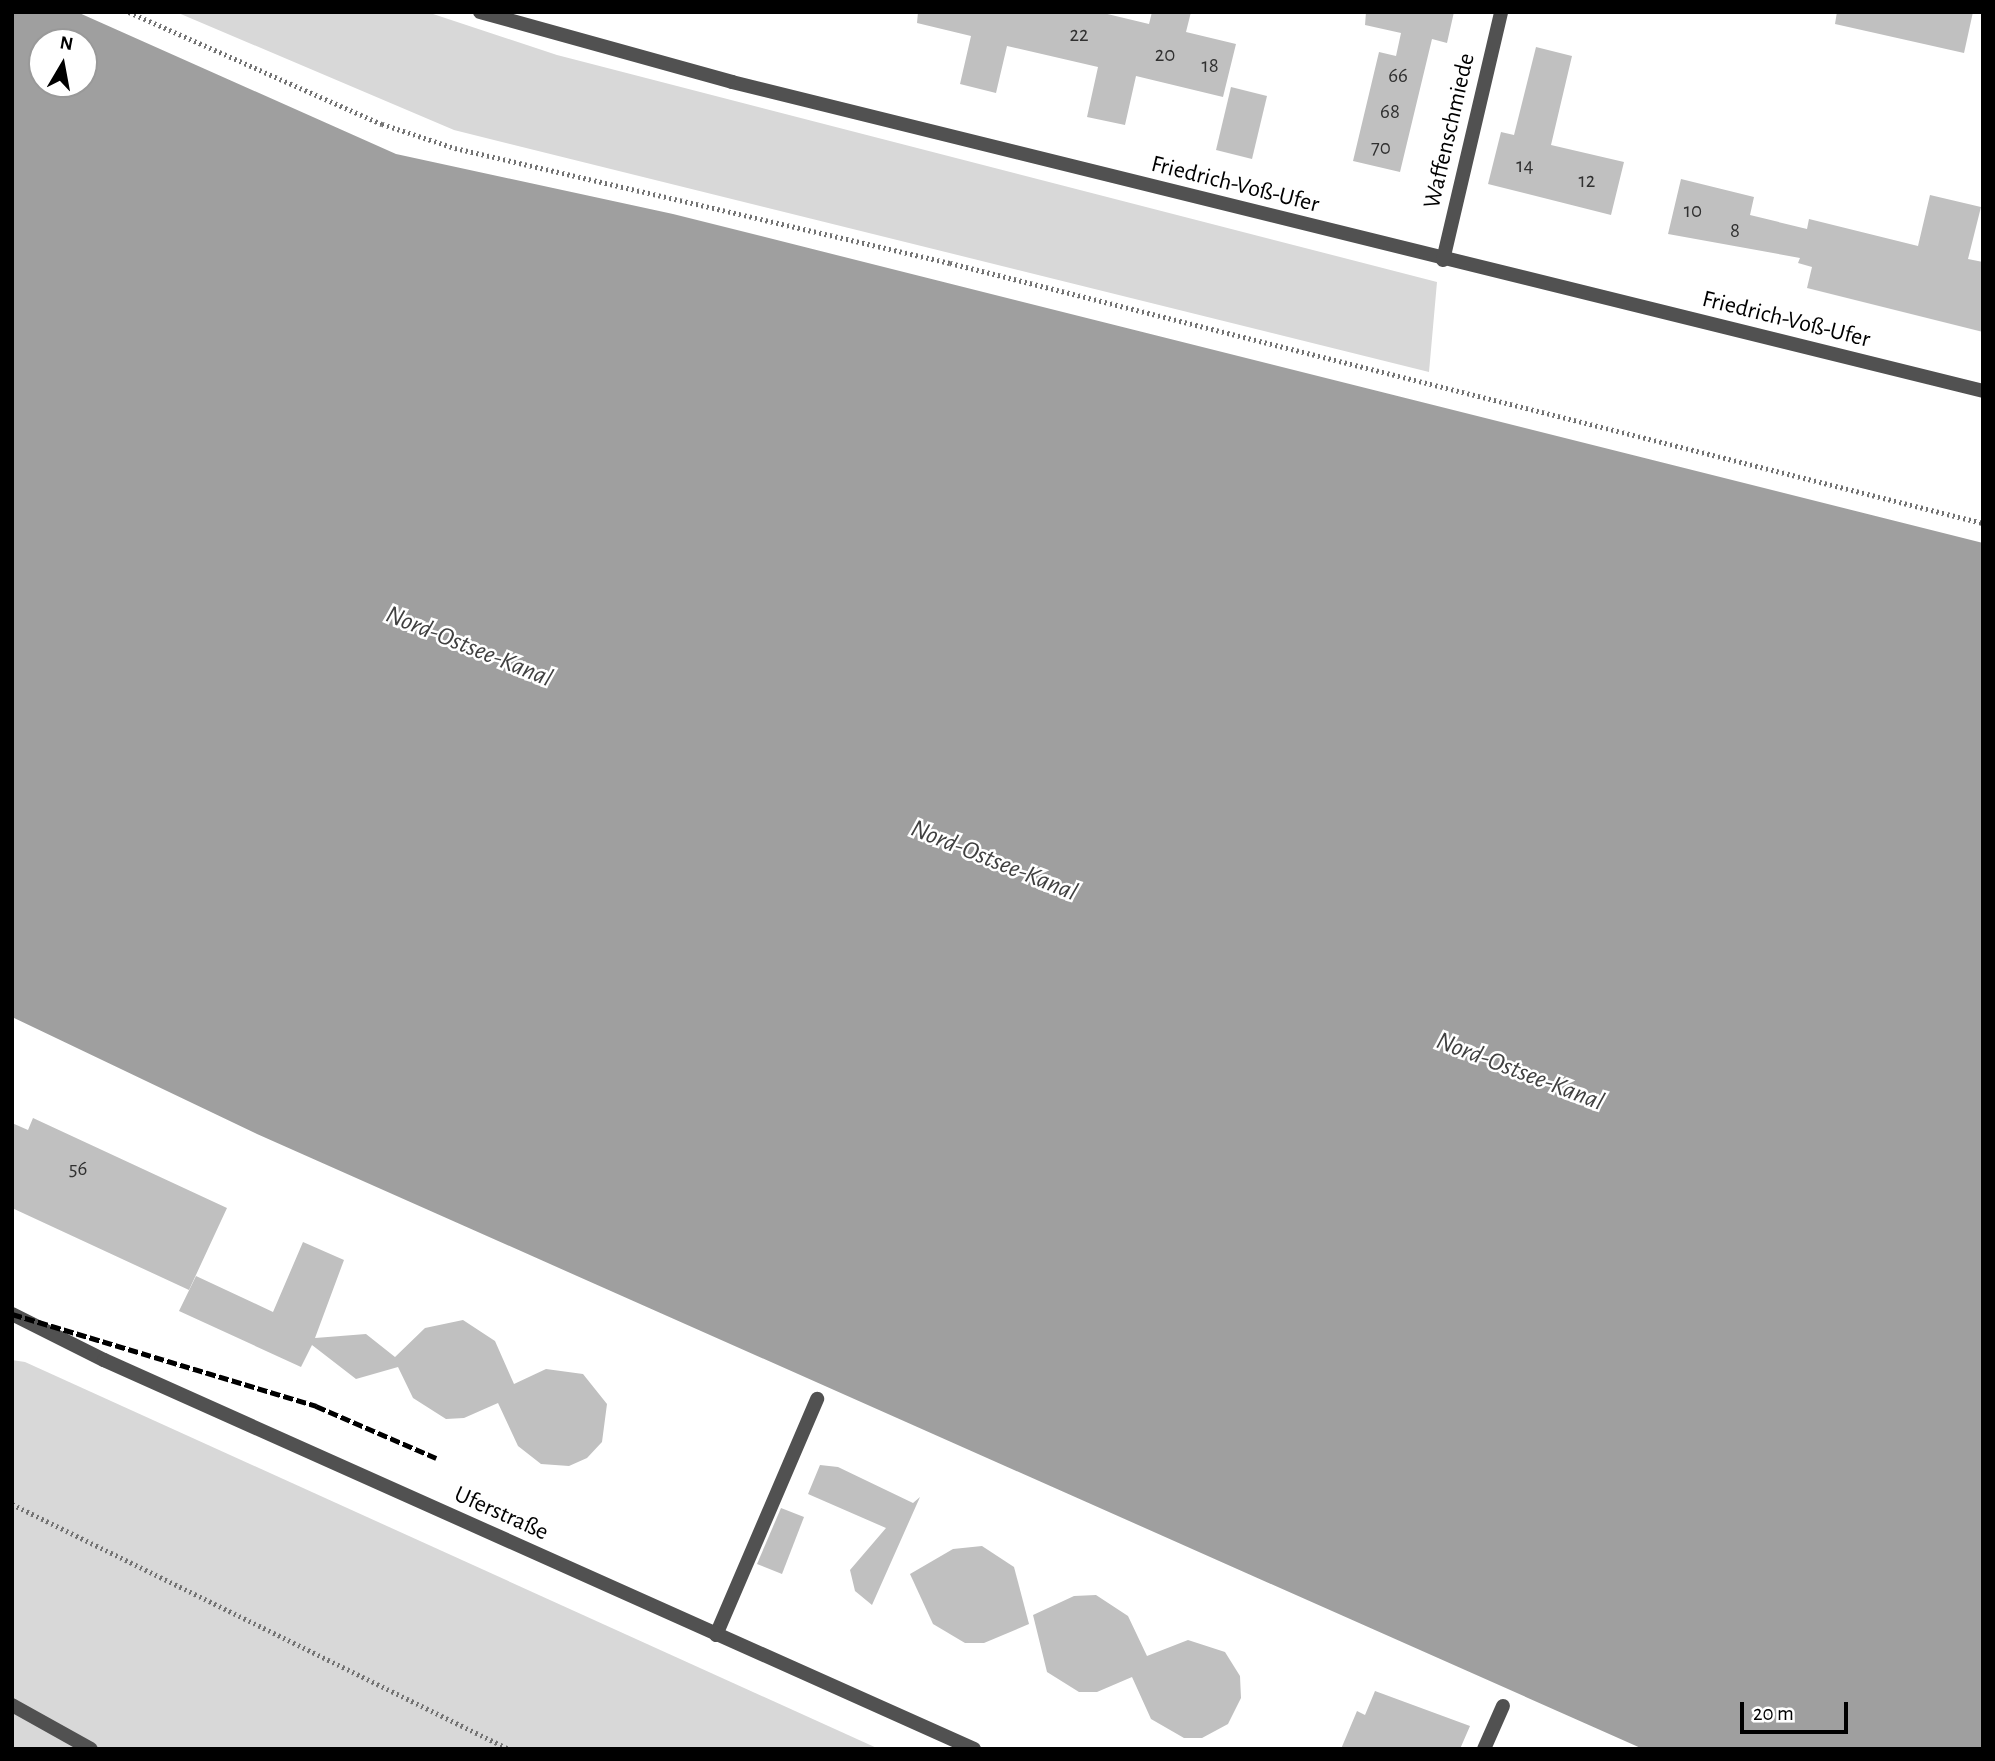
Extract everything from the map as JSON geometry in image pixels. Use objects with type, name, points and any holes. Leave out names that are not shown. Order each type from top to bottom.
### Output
[{"type":"street","name":"Friedrich-Voß-Ufer","points":[[480,12],[589,46],[1443,261],[1983,391]]},
{"type":"street","name":"Waffenschmiede","points":[[1443,261],[1501,12]]},
{"type":"street","name":"Uferstraße","points":[[13,1314],[104,1360],[974,1749]]},
{"type":"street","points":[[716,1635],[817,1399]]},
{"type":"street","points":[[12,1705],[91,1749]]},
{"type":"street","points":[[1484,1749],[1503,1706]]},
{"type":"path","points":[[129,12],[382,124],[608,186],[701,201],[1983,523]]},
{"type":"path","points":[[12,1504],[509,1749]]},
{"type":"shaded area","points":[[176,12],[427,12],[557,55],[1437,282],[1429,372],[454,130]]},
{"type":"shaded area","points":[[12,1360],[25,1362],[879,1749],[12,1749]]},
{"type":"water","name":"Nord-Ostsee-Kanal","points":[[12,12],[77,12],[396,154],[673,214],[1983,543],[1983,1749],[1643,1749],[257,1134],[12,1017]]},
{"type":"building","points":[[918,12],[1099,12],[1149,24],[1152,12],[1191,12],[1186,32],[1236,44],[1223,97],[1136,76],[1125,125],[1087,117],[1098,67],[1007,46],[996,93],[960,84],[971,36],[917,23]]},
{"type":"building","points":[[1366,12],[1454,12],[1447,43],[1432,39],[1400,172],[1353,161],[1379,52],[1396,56],[1401,33],[1365,25]]},
{"type":"building","points":[[1837,12],[1973,12],[1964,53],[1835,24]]},
{"type":"building","points":[[1536,47],[1572,56],[1551,145],[1624,162],[1611,215],[1488,184],[1501,132],[1514,135]]},
{"type":"building","points":[[1231,87],[1267,96],[1252,159],[1216,150]]},
{"type":"building","points":[[1681,179],[1754,197],[1750,215],[1807,229],[1809,219],[1918,246],[1930,195],[1981,207],[1968,259],[1983,262],[1983,332],[1807,288],[1812,267],[1798,263],[1800,258],[1668,234]]},
{"type":"building","points":[[33,1118],[227,1208],[189,1290],[12,1208],[12,1123],[28,1130]]},
{"type":"building","points":[[303,1242],[344,1260],[315,1338],[366,1334],[395,1357],[425,1328],[463,1320],[495,1341],[514,1384],[546,1369],[583,1374],[607,1404],[602,1442],[587,1458],[569,1466],[541,1464],[518,1446],[498,1403],[464,1418],[446,1419],[413,1398],[398,1367],[356,1379],[312,1345],[301,1367],[179,1311],[196,1276],[273,1312]]},
{"type":"building","points":[[820,1465],[838,1467],[913,1503],[920,1497],[872,1605],[855,1591],[850,1570],[886,1528],[808,1494]]},
{"type":"building","points":[[781,1508],[804,1517],[782,1574],[757,1564]]},
{"type":"building","points":[[982,1546],[1014,1567],[1029,1624],[984,1643],[965,1643],[933,1624],[910,1574],[953,1549]]},
{"type":"building","points":[[1096,1595],[1128,1616],[1147,1656],[1188,1640],[1225,1652],[1240,1676],[1241,1698],[1228,1724],[1202,1738],[1184,1738],[1151,1719],[1132,1677],[1097,1692],[1079,1692],[1047,1672],[1033,1615],[1074,1596]]},
{"type":"building","points":[[1375,1691],[1470,1726],[1460,1749],[1341,1749],[1357,1711],[1365,1715]]},
{"type":"railway","points":[[12,1314],[316,1406],[436,1458]]}]
